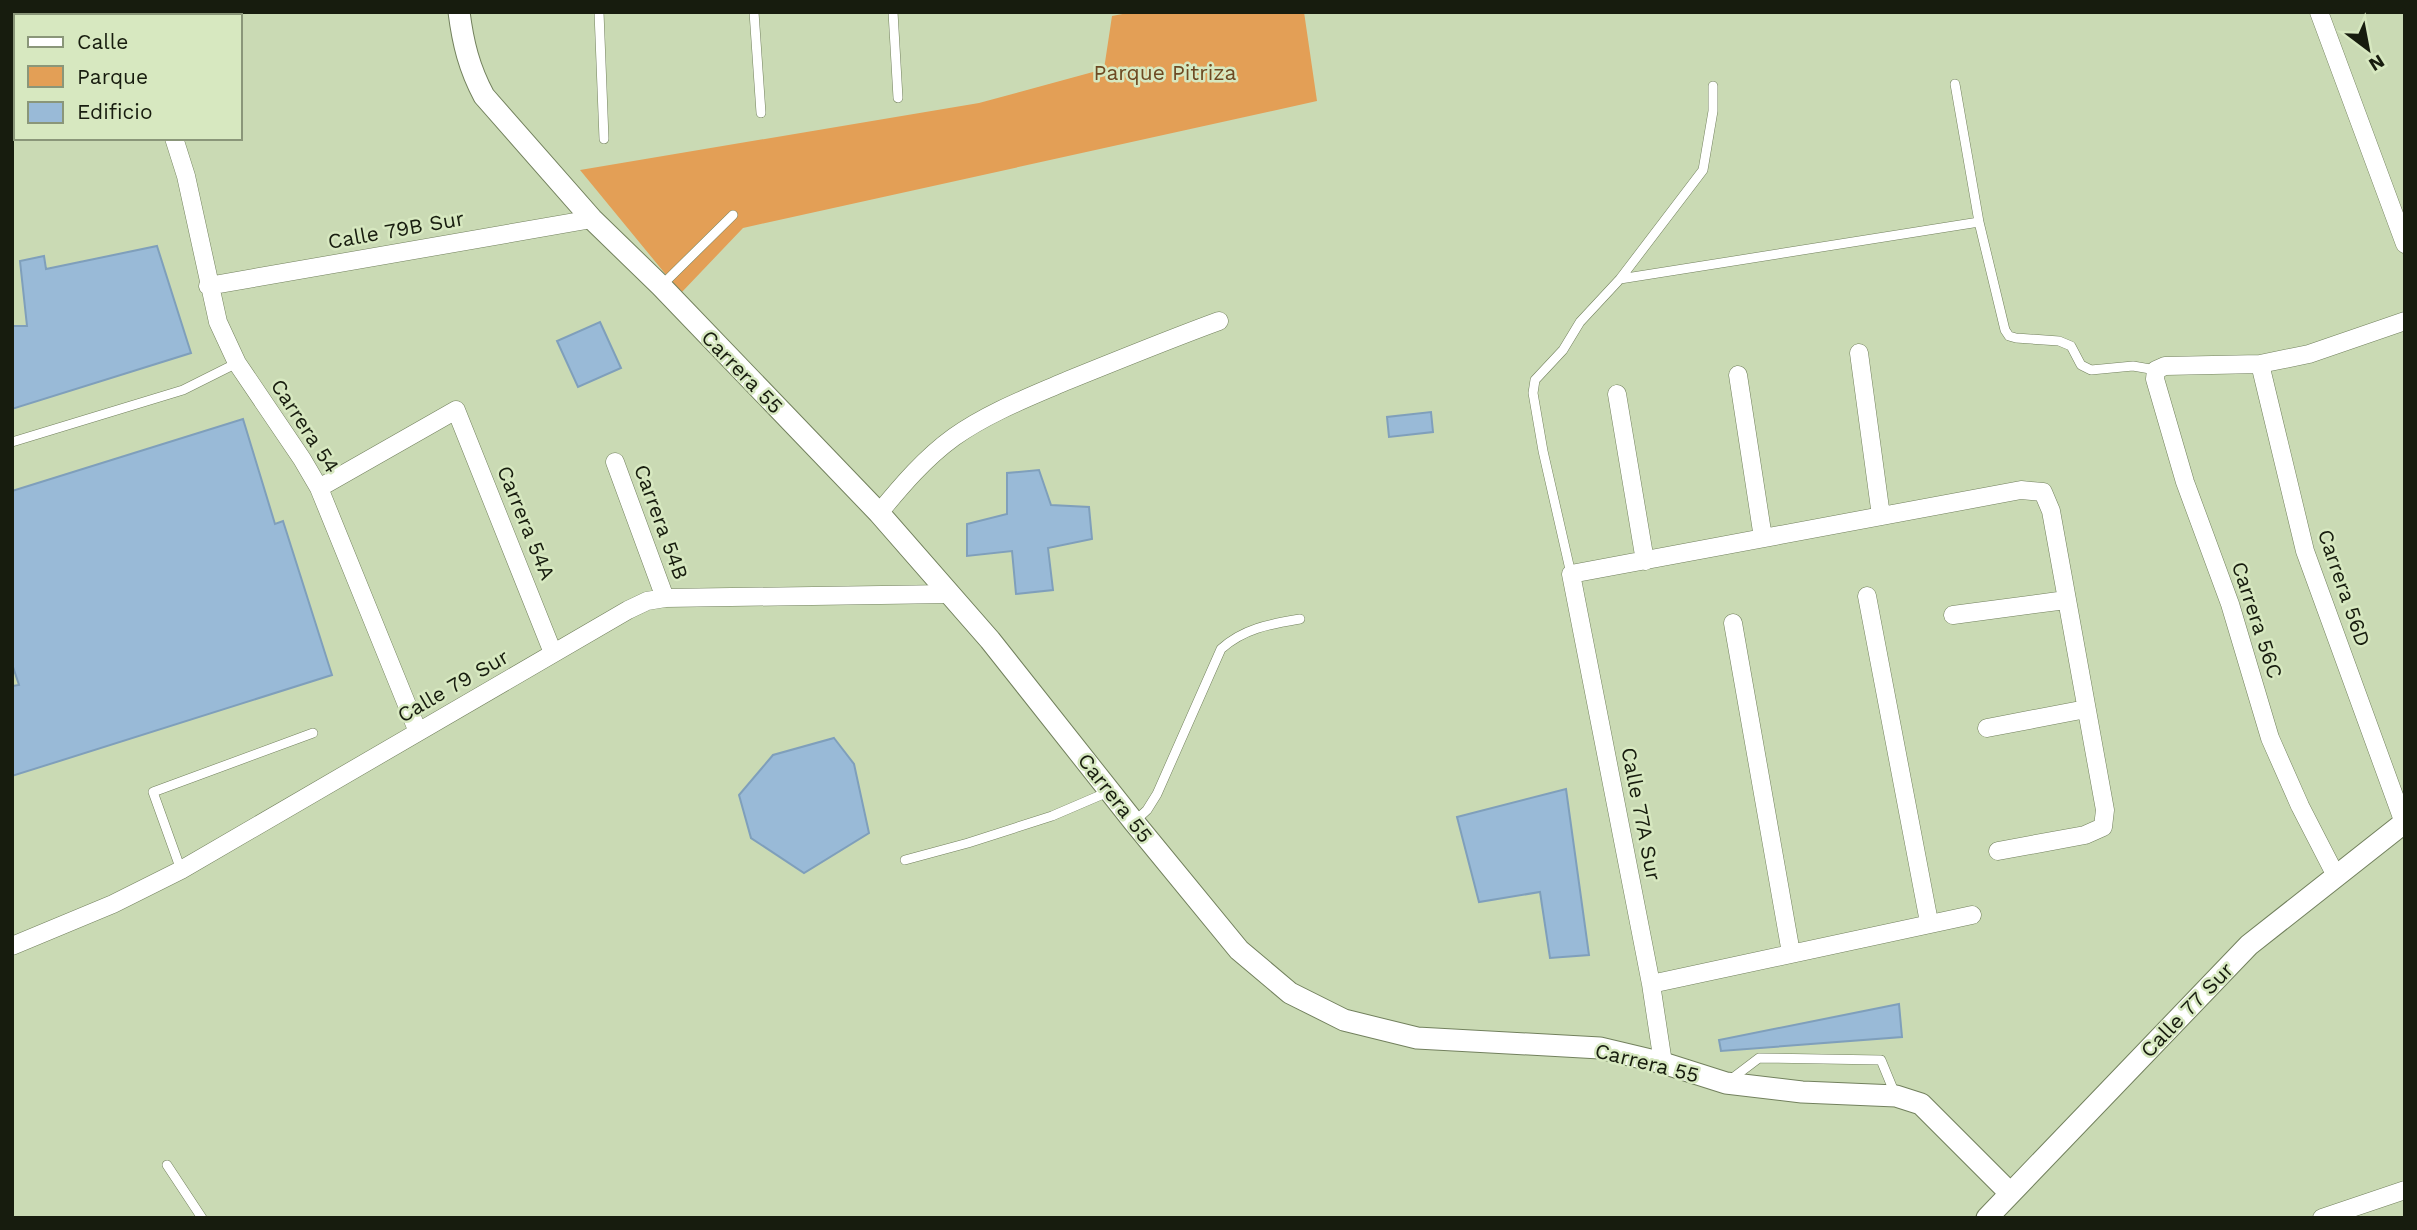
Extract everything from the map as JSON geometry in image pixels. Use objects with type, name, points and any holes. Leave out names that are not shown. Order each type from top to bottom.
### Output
[{"type":"street","name":"Carrera 55","points":[[459,12],[464,48],[484,96],[592,219],[661,286],[879,513],[990,640],[1239,950],[1290,993],[1344,1020],[1417,1038],[1600,1048],[1664,1063],[1726,1083],[1802,1092],[1896,1096],[1921,1104],[2009,1192]]},
{"type":"street","points":[[2319,12],[2405,244]]},
{"type":"street","name":"Carrera 54","points":[[175,140],[186,176],[218,322],[237,363],[319,488],[418,732]]},
{"type":"street","name":"Calle 79B Sur","points":[[208,286],[592,219]]},
{"type":"street","points":[[879,513],[905,481],[928,459],[954,437],[985,418],[1174,336],[1219,321]]},
{"type":"street","points":[[2156,370],[2165,366],[2260,364],[2309,354],[2405,321]]},
{"type":"street","points":[[1859,354],[1881,516]]},
{"type":"street","name":"Carrera 56D","points":[[2260,364],[2305,551],[2404,822]]},
{"type":"street","name":"Carrera 56C","points":[[2156,370],[2155,379],[2185,482],[2230,604],[2270,738],[2300,806],[2336,876]]},
{"type":"street","points":[[1738,375],[1763,538]]},
{"type":"street","points":[[1617,394],[1645,561]]},
{"type":"street","name":"Carrera 54A","points":[[319,488],[456,410],[553,653]]},
{"type":"street","name":"Carrera 54B","points":[[615,462],[665,598]]},
{"type":"street","points":[[1571,574],[2021,490],[2043,492],[2051,511],[2087,709],[2105,810],[2103,827],[2085,835],[1998,851]]},
{"type":"street","name":"Calle 77A Sur","points":[[1571,574],[1664,1063]]},
{"type":"street","name":"Calle 79 Sur","points":[[12,946],[113,904],[181,870],[647,601],[665,598],[949,594]]},
{"type":"street","points":[[1867,596],[1929,922]]},
{"type":"street","points":[[1952,615],[2066,600]]},
{"type":"street","points":[[1733,623],[1791,953]]},
{"type":"street","points":[[1987,728],[2087,709]]},
{"type":"street","name":"Calle 77 Sur","points":[[1987,1218],[2009,1192],[2249,945],[2404,822]]},
{"type":"street","points":[[1651,984],[1929,922],[1972,915]]},
{"type":"street","points":[[2322,1218],[2405,1190]]},
{"type":"lane","points":[[600,12],[604,139]]},
{"type":"lane","points":[[754,12],[761,113]]},
{"type":"lane","points":[[893,12],[898,98]]},
{"type":"lane","points":[[1955,84],[1979,222],[2005,330],[2009,336],[2059,341],[2071,346],[2081,365],[2091,370],[2133,366],[2156,370]]},
{"type":"lane","points":[[1571,574],[1543,452],[1533,393],[1535,380],[1563,350],[1580,322],[1620,279],[1703,170],[1713,111],[1713,86]]},
{"type":"lane","points":[[661,286],[733,215]]},
{"type":"lane","points":[[1620,279],[1979,222]]},
{"type":"lane","points":[[12,442],[183,390],[237,363]]},
{"type":"lane","points":[[1134,822],[1147,810],[1157,794],[1221,649],[1233,638],[1264,625],[1300,619]]},
{"type":"lane","points":[[181,870],[153,792],[313,733]]},
{"type":"lane","points":[[905,860],[1052,816],[1110,791]]},
{"type":"lane","points":[[1726,1083],[1759,1058],[1881,1060],[1896,1096]]},
{"type":"lane","points":[[167,1166],[202,1218]]},
{"type":"green space","name":"Parque Pitriza","points":[[1133,12],[1304,12],[1317,101],[743,228],[681,293],[580,170],[979,103],[1104,69],[1112,16]]},
{"type":"building","points":[[157,246],[191,353],[12,409],[12,326],[27,326],[20,261],[44,256],[46,269]]},
{"type":"building","points":[[600,322],[621,368],[578,387],[557,341]]},
{"type":"building","points":[[1431,412],[1433,432],[1389,437],[1387,417]]},
{"type":"building","points":[[243,419],[275,524],[283,521],[332,675],[12,776],[12,686],[19,685],[12,664],[12,491]]},
{"type":"building","points":[[1039,470],[1051,505],[1089,507],[1092,539],[1048,548],[1053,590],[1016,594],[1012,551],[967,556],[967,524],[1007,514],[1007,473]]},
{"type":"building","points":[[834,738],[854,764],[869,833],[804,873],[751,838],[739,795],[773,755]]},
{"type":"building","points":[[1566,789],[1589,955],[1550,958],[1540,892],[1479,902],[1457,817]]},
{"type":"building","points":[[1899,1004],[1902,1037],[1721,1051],[1719,1040]]}]
